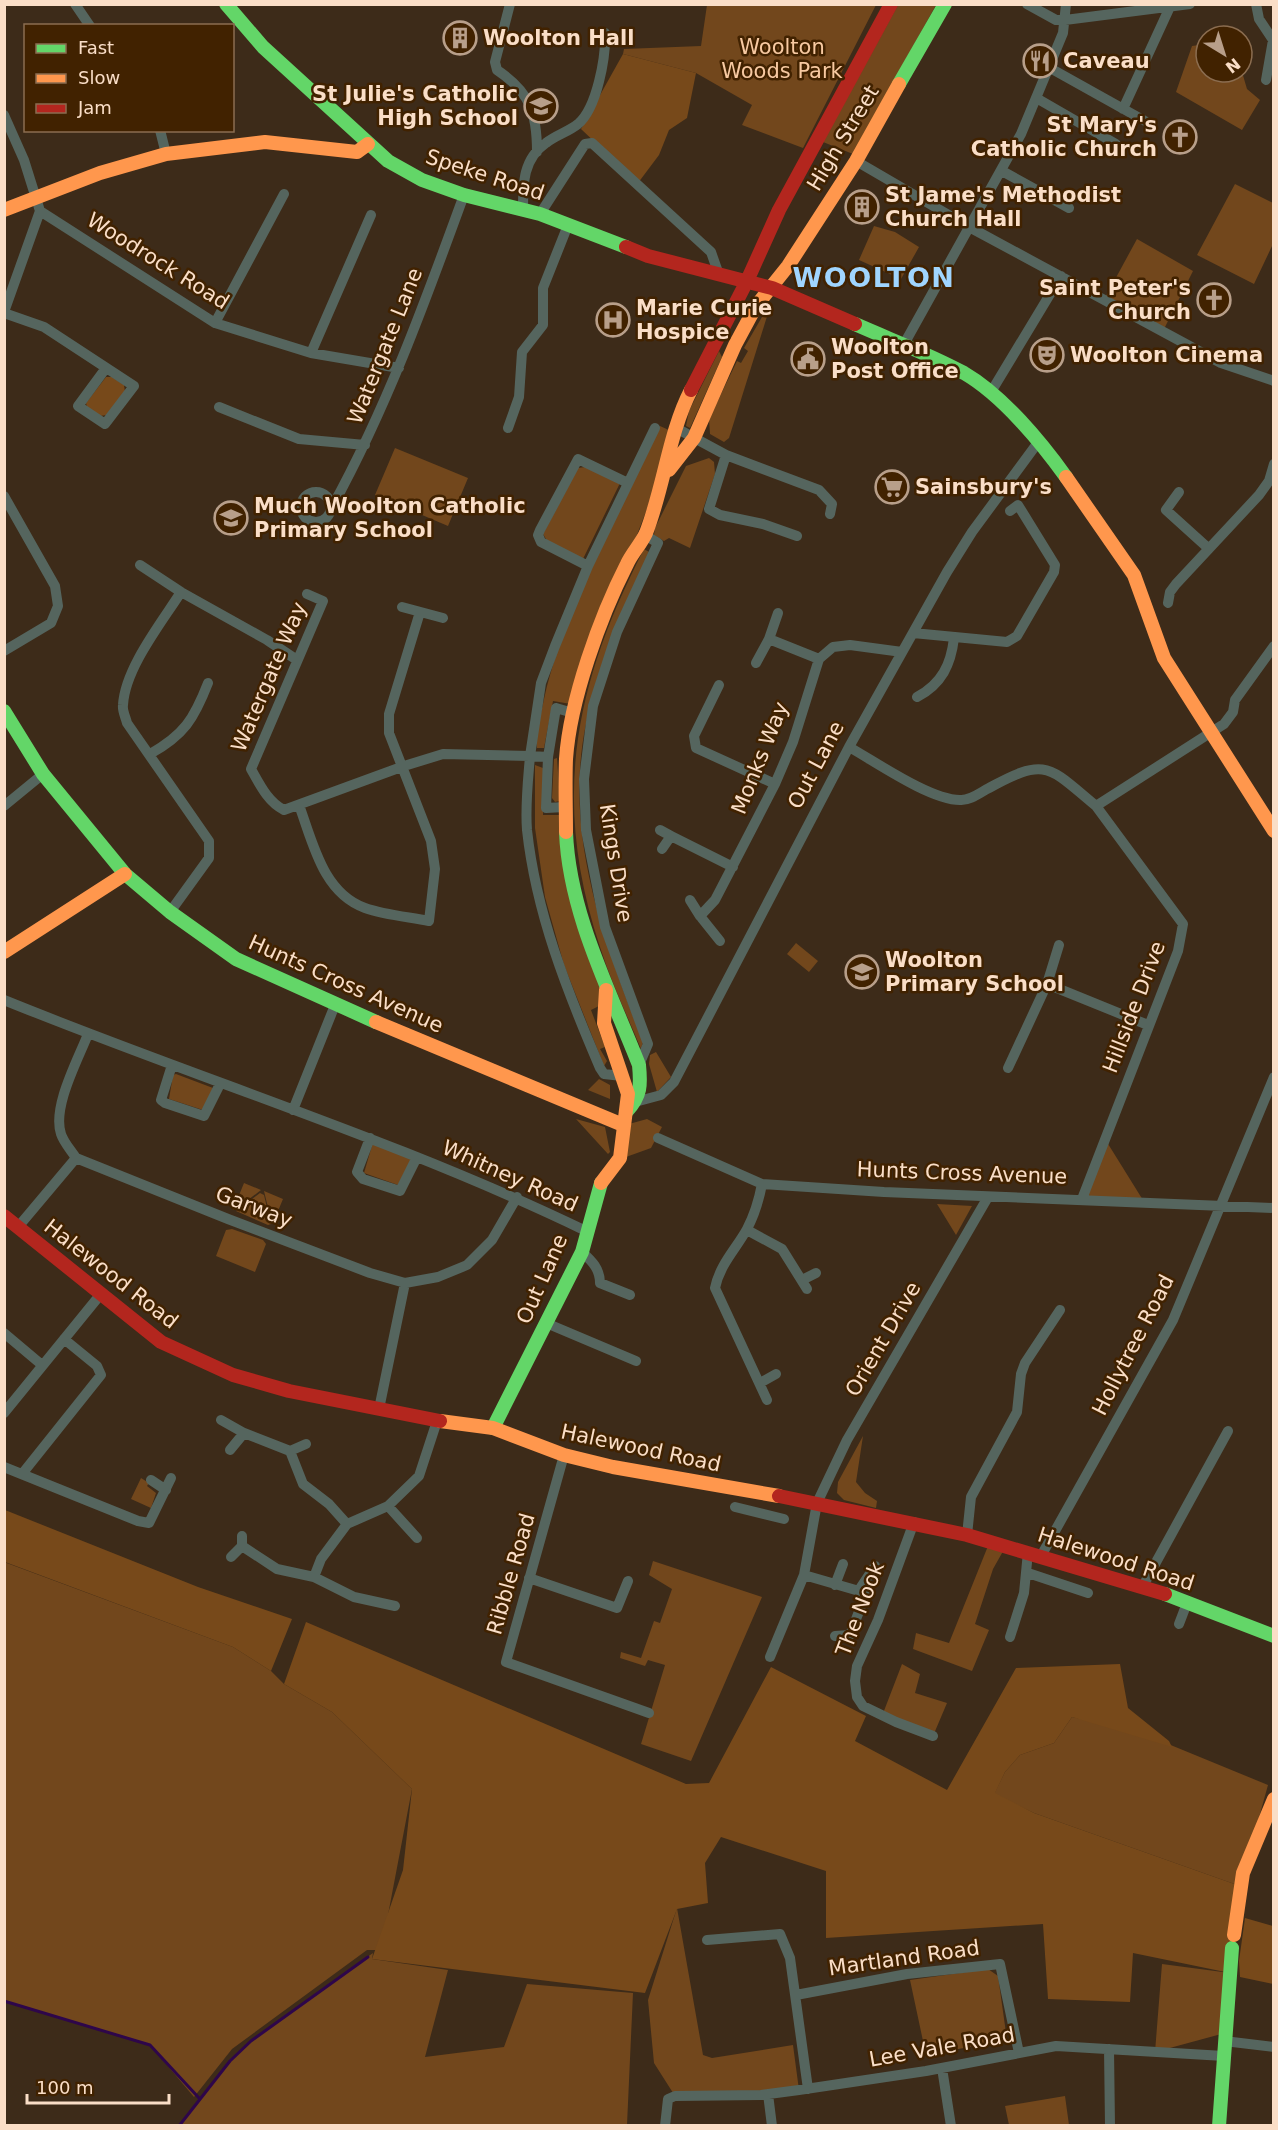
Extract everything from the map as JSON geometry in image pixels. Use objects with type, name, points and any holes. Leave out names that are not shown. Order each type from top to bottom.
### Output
[{"type":"street","points":[[75,4],[89,24]]},
{"type":"street","name":"Speke Road","points":[[226,4],[263,47],[368,144],[400,168],[464,195],[540,214],[648,256],[690,269],[718,272],[771,288],[903,345],[964,374],[991,392],[1039,441],[1134,575],[1164,658],[1274,831]]},
{"type":"street","points":[[510,4],[495,62],[497,70],[512,79],[528,99],[534,118],[537,152]]},
{"type":"street","name":"High Street","points":[[747,281],[779,210],[891,4]]},
{"type":"street","name":"High Street","points":[[771,288],[856,161],[945,4]]},
{"type":"street","points":[[1027,4],[1056,20],[1169,9],[1190,4]]},
{"type":"street","points":[[903,345],[971,228],[1038,99],[1065,20],[1066,4]]},
{"type":"street","points":[[1256,4],[1260,20],[1273,40],[1266,80]]},
{"type":"street","points":[[1123,109],[1169,9]]},
{"type":"street","points":[[523,209],[523,184],[527,165],[545,143],[580,122],[602,72],[605,33]]},
{"type":"street","points":[[1050,68],[1145,121]]},
{"type":"street","points":[[1038,99],[1116,144]]},
{"type":"street","points":[[4,115],[39,205],[4,312],[44,327],[134,386],[105,424],[78,406],[106,368]]},
{"type":"street","points":[[160,132],[166,154]]},
{"type":"street","points":[[4,210],[39,205],[100,173],[166,154],[265,142],[357,152],[368,144]]},
{"type":"street","points":[[540,214],[585,144],[592,142],[711,252],[718,272]]},
{"type":"street","points":[[856,161],[971,228],[1221,363],[1274,381]]},
{"type":"street","points":[[1002,171],[1069,208]]},
{"type":"street","points":[[215,323],[284,194]]},
{"type":"street","name":"Watergate Lane","points":[[332,507],[366,446],[399,368],[464,195]]},
{"type":"street","name":"Woodrock Road","points":[[39,205],[215,323],[311,353],[399,368]]},
{"type":"street","points":[[311,353],[371,215]]},
{"type":"street","points":[[508,428],[519,397],[522,352],[543,325],[543,288],[568,225]]},
{"type":"street","points":[[991,392],[1061,276]]},
{"type":"street","name":"Kings Drive","points":[[631,1106],[642,1079],[639,1065],[588,936],[572,875],[566,835],[566,758],[573,713],[585,670],[623,573],[645,536],[665,475],[684,403],[747,281]]},
{"type":"street","name":"Kings Drive","points":[[665,475],[694,438],[735,345],[756,306],[771,288]]},
{"type":"street","points":[[219,407],[299,439],[366,446]]},
{"type":"street","points":[[622,1076],[604,1074],[600,1068],[572,999],[541,909],[527,830],[530,756],[541,683],[588,566],[655,428]]},
{"type":"street","points":[[676,428],[726,455],[819,490],[832,504],[830,514]]},
{"type":"street","name":"Out Lane","points":[[493,1428],[582,1252],[598,1186],[620,1158],[623,1125],[631,1106],[661,1095],[674,1082],[849,747],[902,652],[972,532],[1039,441]]},
{"type":"street","points":[[726,455],[709,509],[720,515],[764,524],[797,536]]},
{"type":"street","points":[[588,566],[541,543],[538,536],[545,520],[578,459],[628,483]]},
{"type":"street","points":[[1168,603],[1170,592],[1176,584],[1208,548],[1235,524],[1269,482],[1274,464]]},
{"type":"street","points":[[1179,492],[1166,510],[1208,548]]},
{"type":"street","points":[[4,496],[55,586],[58,606],[51,623],[4,651]]},
{"type":"street","points":[[913,633],[1007,642],[1012,640],[1054,572],[1053,559],[1019,505]]},
{"type":"street","name":"Kings Drive","points":[[639,1065],[648,1044],[604,927],[590,859],[584,799],[593,706],[617,632],[658,543],[645,536]]},
{"type":"street","points":[[140,565],[181,592],[267,640],[297,660]]},
{"type":"street","points":[[170,912],[208,858],[209,841],[127,723],[122,706],[130,679],[143,652],[181,592]]},
{"type":"street","name":"Watergate Way","points":[[299,806],[284,810],[275,805],[252,769],[323,601],[307,594]]},
{"type":"street","points":[[402,607],[443,618]]},
{"type":"street","points":[[420,612],[389,714],[390,733],[404,766],[431,841],[435,869],[429,921],[364,908],[337,891],[324,870],[299,806],[404,766],[443,754],[548,757]]},
{"type":"street","points":[[756,663],[769,639],[778,614]]},
{"type":"street","points":[[917,697],[926,693],[948,670],[954,638]]},
{"type":"street","points":[[769,639],[819,659],[833,647],[850,645],[902,652]]},
{"type":"street","points":[[849,747],[916,785],[948,799],[963,801],[1012,775],[1037,768],[1054,771],[1096,806],[1224,723],[1233,712],[1235,700],[1274,646]]},
{"type":"street","name":"Monks Way","points":[[700,916],[715,900],[775,784],[793,741],[819,659]]},
{"type":"street","points":[[150,754],[176,738],[188,725],[208,683]]},
{"type":"street","points":[[719,685],[694,736],[696,748],[775,784]]},
{"type":"street","name":"Kings Drive","points":[[565,807],[546,808],[548,757],[556,708],[573,713]]},
{"type":"street","name":"Hunts Cross Avenue","points":[[4,711],[43,774],[125,874],[170,912],[236,959],[335,1005],[623,1125]]},
{"type":"street","points":[[4,806],[43,774]]},
{"type":"street","name":"Hillside Drive","points":[[1082,1199],[1178,951],[1183,924],[1096,806]]},
{"type":"street","points":[[660,830],[733,867]]},
{"type":"street","points":[[662,849],[671,836]]},
{"type":"street","points":[[4,952],[125,874]]},
{"type":"street","points":[[690,900],[720,941]]},
{"type":"street","points":[[1008,1068],[1047,984],[1059,945]]},
{"type":"street","points":[[1047,984],[1148,1025]]},
{"type":"street","name":"Kings Drive","points":[[607,988],[604,1023],[631,1106]]},
{"type":"street","name":"Whitney Road","points":[[4,1000],[220,1084],[370,1137],[516,1197],[586,1231]]},
{"type":"street","points":[[293,1110],[335,1005]]},
{"type":"street","points":[[18,1227],[76,1158],[65,1143],[59,1120],[61,1106],[88,1034]]},
{"type":"street","points":[[172,1065],[161,1094],[161,1100],[165,1103],[204,1116],[220,1084]]},
{"type":"street","name":"Hollytree Road","points":[[1035,1554],[1173,1320],[1274,1077]]},
{"type":"street","name":"Whitney Road","points":[[370,1137],[357,1172],[363,1179],[400,1191],[417,1157]]},
{"type":"street","name":"Hunts Cross Avenue","points":[[658,1138],[762,1184],[988,1197],[1274,1208]]},
{"type":"street","name":"Garway","points":[[76,1158],[370,1273],[405,1283],[438,1277],[467,1265],[492,1240],[516,1197]]},
{"type":"street","points":[[762,1184],[757,1208],[747,1230],[718,1272],[716,1288],[767,1400]]},
{"type":"street","name":"Orient Drive","points":[[770,1657],[804,1575],[817,1503],[847,1440],[988,1197]]},
{"type":"street","name":"Halewood Road","points":[[4,1216],[161,1342],[233,1375],[289,1391],[437,1421],[493,1428],[564,1455],[914,1522],[967,1535],[1143,1586],[1274,1636]]},
{"type":"street","points":[[747,1230],[782,1249],[805,1284],[816,1273]]},
{"type":"street","points":[[582,1252],[594,1264],[600,1275],[600,1283],[630,1295]]},
{"type":"street","points":[[379,1409],[405,1283]]},
{"type":"street","points":[[4,1413],[100,1295]]},
{"type":"street","points":[[967,1535],[971,1497],[1017,1412],[1021,1374],[1025,1364],[1060,1310]]},
{"type":"street","points":[[546,1323],[636,1361]]},
{"type":"street","points":[[4,1333],[42,1365]]},
{"type":"street","points":[[22,1474],[101,1375],[97,1366],[64,1339]]},
{"type":"street","points":[[760,1383],[777,1374]]},
{"type":"street","points":[[221,1420],[244,1433],[290,1451],[306,1444]]},
{"type":"street","points":[[314,1577],[321,1559],[347,1524],[388,1506],[419,1476],[437,1421]]},
{"type":"street","points":[[1143,1586],[1228,1431]]},
{"type":"street","points":[[230,1450],[244,1433]]},
{"type":"street","points":[[290,1451],[303,1484],[329,1504],[347,1524]]},
{"type":"street","name":"Ribble Road","points":[[564,1455],[506,1662],[649,1713]]},
{"type":"street","points":[[4,1467],[138,1521],[149,1523],[171,1478]]},
{"type":"street","points":[[151,1480],[166,1490]]},
{"type":"street","points":[[751,1511],[753,1493]]},
{"type":"street","points":[[388,1506],[417,1538]]},
{"type":"street","points":[[735,1507],[784,1519]]},
{"type":"street","name":"The Nook","points":[[914,1522],[878,1620],[857,1666],[855,1681],[857,1697],[863,1706],[933,1736]]},
{"type":"street","points":[[231,1557],[242,1541],[277,1569],[314,1577],[354,1597],[395,1606]]},
{"type":"street","points":[[1010,1637],[1035,1554]]},
{"type":"street","points":[[835,1585],[843,1564]]},
{"type":"street","points":[[866,1593],[861,1587],[876,1566]]},
{"type":"street","points":[[1028,1573],[1089,1593]]},
{"type":"street","points":[[804,1575],[866,1593]]},
{"type":"street","points":[[529,1578],[617,1608],[628,1581]]},
{"type":"street","points":[[835,1636],[850,1635],[866,1593]]},
{"type":"street","points":[[1179,1624],[1187,1603]]},
{"type":"street","points":[[1219,2126],[1233,1942],[1243,1873],[1274,1799]]},
{"type":"street","points":[[707,1940],[780,1934],[790,1958],[808,2089]]},
{"type":"street","name":"Martland Road","points":[[796,1995],[908,1974],[1000,1964],[1019,2053]]},
{"type":"street","points":[[1224,2041],[1274,2047]]},
{"type":"street","name":"Lee Vale Road","points":[[665,2126],[668,2099],[675,2096],[768,2094],[808,2089],[942,2068],[1056,2046],[1224,2056]]},
{"type":"street","points":[[1109,2049],[1110,2126]]},
{"type":"street","points":[[942,2068],[951,2126]]},
{"type":"street","points":[[768,2094],[772,2126]]},
{"type":"green space","name":"Woolton Woods Park","points":[[707,5],[876,5],[803,148],[742,125],[752,105],[696,73],[623,54],[624,49],[701,46]]},
{"type":"green space","points":[[898,5],[936,5],[853,154],[823,142]]},
{"type":"green space","points":[[1194,46],[1194,84],[1246,84],[1247,89],[1260,100],[1242,130],[1176,92]]},
{"type":"green space","points":[[1235,184],[1273,203],[1273,244],[1254,284],[1197,255]]},
{"type":"green space","points":[[874,226],[895,232],[919,247],[901,279],[859,260]]},
{"type":"green space","points":[[1137,239],[1193,271],[1164,329],[1106,296]]},
{"type":"green space","points":[[766,310],[769,310],[729,438],[724,442],[710,434],[709,419],[737,361],[741,363],[748,351],[744,348]]},
{"type":"green space","points":[[719,351],[722,357],[690,428],[686,426],[689,411]]},
{"type":"green space","points":[[660,426],[671,431],[654,491],[571,704],[553,701],[544,748],[537,748],[544,699],[565,628],[594,560]]},
{"type":"green space","points":[[395,448],[468,478],[448,526],[375,495]]},
{"type":"green space","points":[[709,458],[714,462],[715,474],[690,548],[669,538],[664,541],[654,535],[655,528],[686,466]]},
{"type":"green space","points":[[585,467],[620,483],[582,561],[549,544],[543,534],[578,468]]},
{"type":"green space","points":[[644,549],[649,552],[592,703],[586,724],[580,765],[580,806],[591,886],[614,965],[643,1042],[641,1049],[604,960],[585,893],[576,842],[574,792],[577,744],[586,696],[620,599]]},
{"type":"green space","points":[[557,758],[560,801],[555,802],[552,798],[554,759]]},
{"type":"green space","points":[[535,765],[543,768],[543,815],[560,815],[602,990],[601,1005],[591,1010],[605,1047],[600,1049],[607,1061],[604,1066],[564,965],[545,897],[535,828]]},
{"type":"green space","points":[[796,943],[818,961],[809,972],[787,954]]},
{"type":"green space","points":[[656,1052],[671,1077],[657,1092],[649,1064],[650,1055]]},
{"type":"green space","points":[[176,1074],[213,1088],[203,1110],[169,1099],[173,1075]]},
{"type":"green space","points":[[599,1079],[610,1085],[610,1099],[588,1090]]},
{"type":"green space","points":[[576,1119],[605,1127],[610,1152],[608,1154]]},
{"type":"green space","points":[[647,1119],[662,1127],[651,1148],[626,1157],[629,1124]]},
{"type":"green space","points":[[1105,1139],[1146,1205],[1082,1199]]},
{"type":"green space","points":[[373,1142],[412,1158],[398,1185],[364,1173]]},
{"type":"green space","points":[[244,1183],[261,1190],[233,1210]]},
{"type":"green space","points":[[264,1191],[283,1199],[272,1224]]},
{"type":"green space","points":[[260,1193],[264,1195],[271,1224],[268,1225],[236,1211]]},
{"type":"green space","points":[[937,1204],[972,1206],[956,1235]]},
{"type":"green space","points":[[232,1229],[263,1240],[266,1244],[255,1272],[216,1256],[226,1230]]},
{"type":"green space","points":[[863,1436],[856,1482],[865,1493],[877,1501],[876,1508],[844,1500],[837,1493],[838,1482]]},
{"type":"green space","points":[[141,1478],[149,1483],[147,1486],[156,1493],[151,1508],[131,1499]]},
{"type":"green space","points":[[990,1541],[1006,1546],[993,1569],[975,1624],[989,1630],[972,1671],[913,1649],[916,1633],[949,1643]]},
{"type":"green space","points":[[653,1561],[762,1597],[691,1761],[641,1744],[665,1665],[648,1660],[645,1666],[620,1658],[621,1652],[641,1658],[654,1621],[660,1623],[672,1589],[649,1575]]},
{"type":"green space","points":[[4,1562],[233,1647],[271,1671],[284,1684],[332,1712],[412,1789],[387,1920],[377,1950],[367,1950],[232,2049],[194,2097],[150,2045],[5,2001]]},
{"type":"green space","points":[[902,1664],[920,1674],[915,1693],[947,1703],[933,1736],[882,1716]]},
{"type":"green space","points":[[1072,1717],[1139,1732],[1268,1785],[1240,1886],[1034,1813],[994,1794],[1005,1772],[1020,1755],[1054,1743]]},
{"type":"green space","points":[[677,1908],[703,2055],[712,2058],[793,2045],[799,2090],[675,2096],[654,2063],[648,2000]]},
{"type":"green space","points":[[373,1953],[372,1959],[448,1970],[425,2057],[504,2047],[527,1984],[633,1993],[627,2125],[178,2126],[230,2061],[251,2041]]},
{"type":"green space","points":[[1162,1964],[1230,1973],[1225,2033],[1155,2052]]},
{"type":"green space","points":[[988,1969],[998,1976],[1007,2040],[926,2055],[910,1980]]},
{"type":"green space","points":[[1065,2096],[1069,2125],[1009,2125],[1005,2106]]},
{"type":"shaded area","points":[[623,54],[696,73],[687,118],[669,130],[659,155],[638,183],[581,129]]},
{"type":"shaded area","points":[[106,377],[112,377],[124,385],[125,392],[107,415],[100,416],[87,407],[86,403]]},
{"type":"shaded area","points":[[5,1510],[198,1587],[292,1619],[271,1671],[233,1647],[5,1562]]},
{"type":"shaded area","points":[[306,1622],[686,1784],[709,1783],[771,1667],[866,1716],[855,1741],[947,1790],[1016,1668],[1120,1664],[1128,1708],[1169,1741],[1172,1747],[1072,1717],[1054,1743],[1020,1755],[1005,1772],[995,1793],[1034,1813],[1240,1886],[1230,1973],[1133,1953],[1130,2002],[1048,1999],[1043,1924],[826,1938],[826,1871],[721,1837],[705,1863],[708,1903],[677,1909],[645,1993],[372,1959],[403,1870],[412,1789],[332,1712],[284,1684]]},
{"type":"shaded area","points":[[1245,1918],[1273,1926],[1273,1984],[1240,1977],[1239,1961]]},
{"type":"waterway","points":[[179,2126],[230,2061],[251,2041],[368,1957]]},
{"type":"waterway","points":[[4,2001],[150,2045],[199,2098]]},
{"type":"traffic: fast","points":[[226,4],[263,47],[388,161],[422,180],[464,195],[540,214],[626,247]]},
{"type":"traffic: fast","points":[[899,84],[945,4]]},
{"type":"traffic: fast","points":[[855,324],[937,360],[978,382],[1020,420],[1066,477]]},
{"type":"traffic: fast","points":[[4,711],[43,774],[125,874],[170,912],[236,959],[376,1022]]},
{"type":"traffic: fast","points":[[566,832],[569,862],[583,922],[639,1065],[639,1090],[627,1111]]},
{"type":"traffic: fast","points":[[493,1428],[582,1252],[601,1183]]},
{"type":"traffic: fast","points":[[1165,1594],[1274,1636]]},
{"type":"traffic: fast","points":[[1219,2126],[1232,1948]]},
{"type":"traffic: slow","points":[[669,470],[694,438],[735,345],[756,306],[788,266],[856,161],[899,84]]},
{"type":"traffic: slow","points":[[4,210],[100,173],[166,154],[265,142],[357,152],[368,144]]},
{"type":"traffic: slow","points":[[566,832],[566,759],[573,711],[580,685],[597,633],[617,585],[646,533],[677,424],[691,390]]},
{"type":"traffic: slow","points":[[1066,477],[1134,575],[1164,658],[1274,831]]},
{"type":"traffic: slow","points":[[4,952],[125,874]]},
{"type":"traffic: slow","points":[[601,1183],[620,1158],[628,1094],[604,1023],[606,990]]},
{"type":"traffic: slow","points":[[376,1022],[623,1125]]},
{"type":"traffic: slow","points":[[440,1421],[493,1428],[564,1455],[613,1467],[779,1496]]},
{"type":"traffic: slow","points":[[1234,1935],[1243,1873],[1274,1799]]},
{"type":"traffic: jam","points":[[691,390],[747,281],[779,210],[891,4]]},
{"type":"traffic: jam","points":[[626,247],[648,256],[772,288],[855,324]]},
{"type":"traffic: jam","points":[[4,1216],[161,1342],[233,1375],[289,1391],[440,1421]]},
{"type":"traffic: jam","points":[[779,1496],[967,1535],[1165,1594]]},
{"type":"place","name":"Woolton Hall","points":[[460,38]]},
{"type":"place","name":"Caveau","points":[[1040,61]]},
{"type":"place","name":"St Julie's Catholic High School","points":[[541,106]]},
{"type":"place","name":"St Mary's Catholic Church","points":[[1180,137]]},
{"type":"place","name":"St Jame's Methodist Church Hall","points":[[862,207]]},
{"type":"place","name":"Saint Peter's Church","points":[[1214,300]]},
{"type":"place","name":"Marie Curie Hospice","points":[[613,320]]},
{"type":"place","name":"Woolton Cinema","points":[[1047,355]]},
{"type":"place","name":"Woolton Post Office","points":[[808,359]]},
{"type":"place","name":"Sainsbury's","points":[[892,487]]},
{"type":"place","name":"Much Woolton Catholic Primary School","points":[[231,518]]},
{"type":"place","name":"Woolton Primary School","points":[[862,972]]},
{"type":"district","name":"WOOLTON","points":[[874,278]]}]
